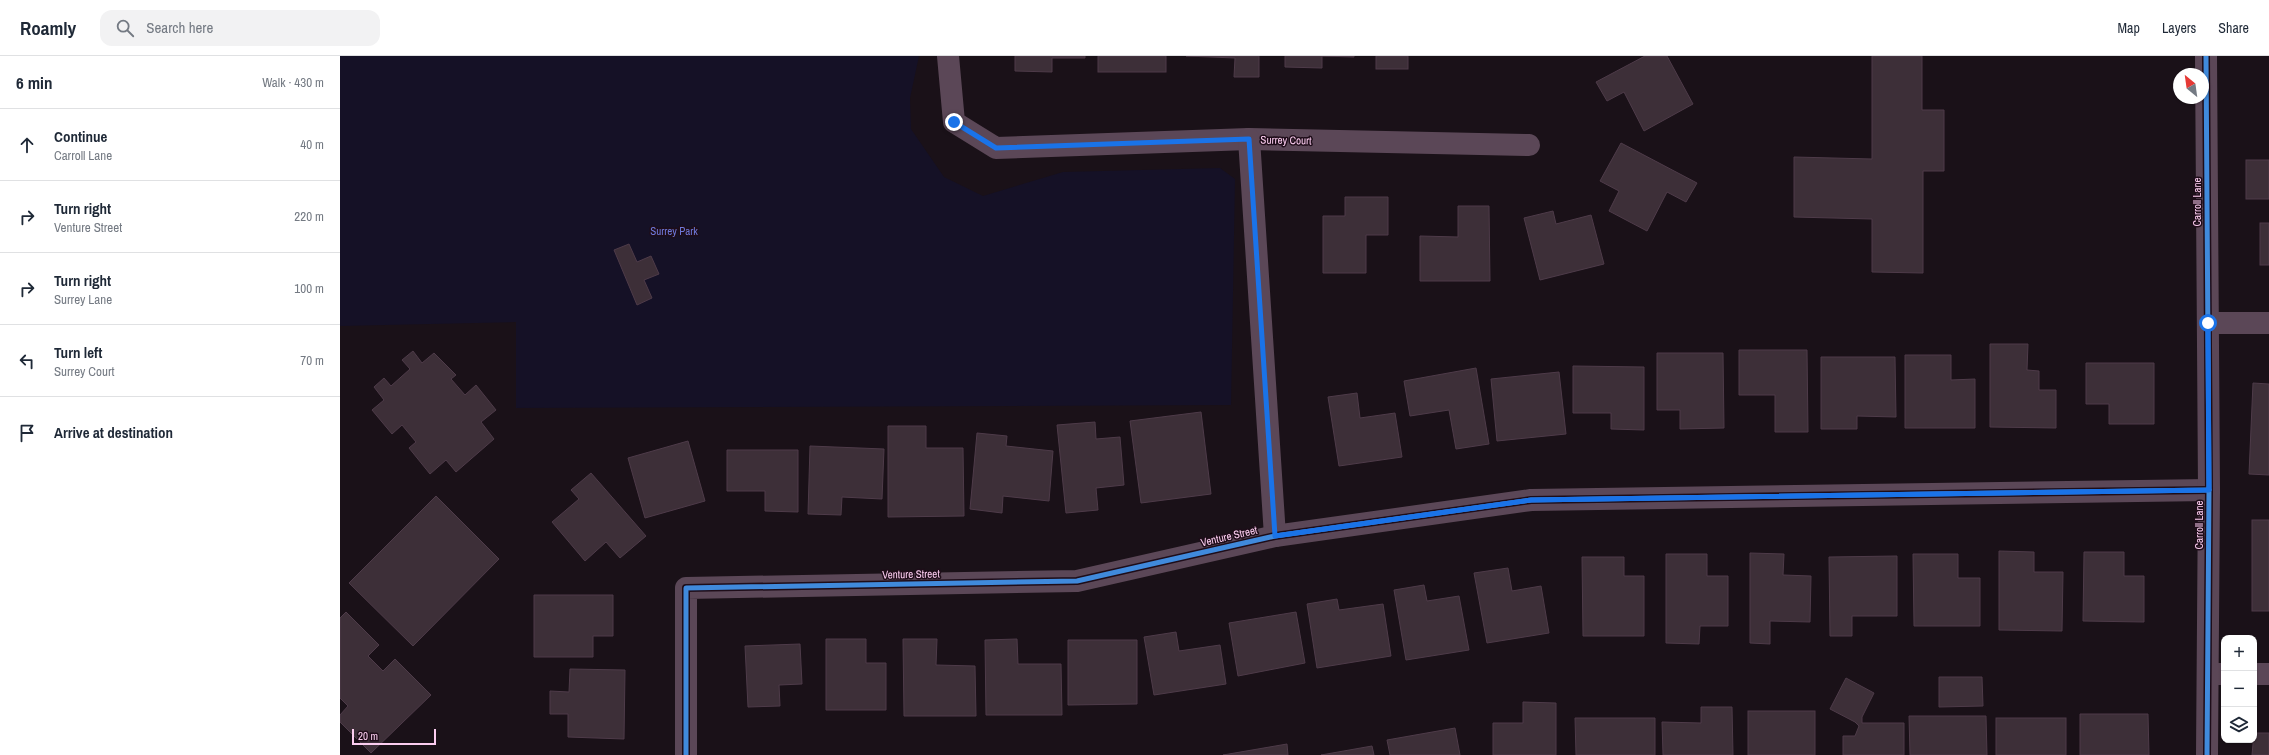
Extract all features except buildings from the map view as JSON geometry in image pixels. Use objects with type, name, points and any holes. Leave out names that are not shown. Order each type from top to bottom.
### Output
[{"type":"street","name":"Surrey Court","points":[[948,56],[954,122],[996,148],[1249,139],[1529,145]]},
{"type":"street","name":"Carroll Lane","points":[[2206,56],[2209,490],[2216,674],[2207,755]]},
{"type":"street","points":[[1249,139],[1275,536]]},
{"type":"street","points":[[2208,323],[2269,323]]},
{"type":"street","name":"Venture Street","points":[[686,755],[686,588],[1077,581],[1275,536],[1531,500],[2209,490]]},
{"type":"street","points":[[2257,674],[2269,674]]},
{"type":"green space","name":"Surrey Park","points":[[340,56],[919,56],[910,98],[911,129],[944,177],[983,196],[1063,172],[1220,168],[1235,179],[1231,405],[516,408],[516,322],[340,326]]},
{"type":"cycle path","points":[[2206,56],[2209,490],[2207,755]]},
{"type":"cycle path","points":[[686,755],[686,588],[1077,581],[1275,536],[1531,500],[2209,490]]},
{"type":"route","points":[[954,122],[996,148],[1249,139],[1275,536],[1531,500],[2209,490],[2208,323]]}]
